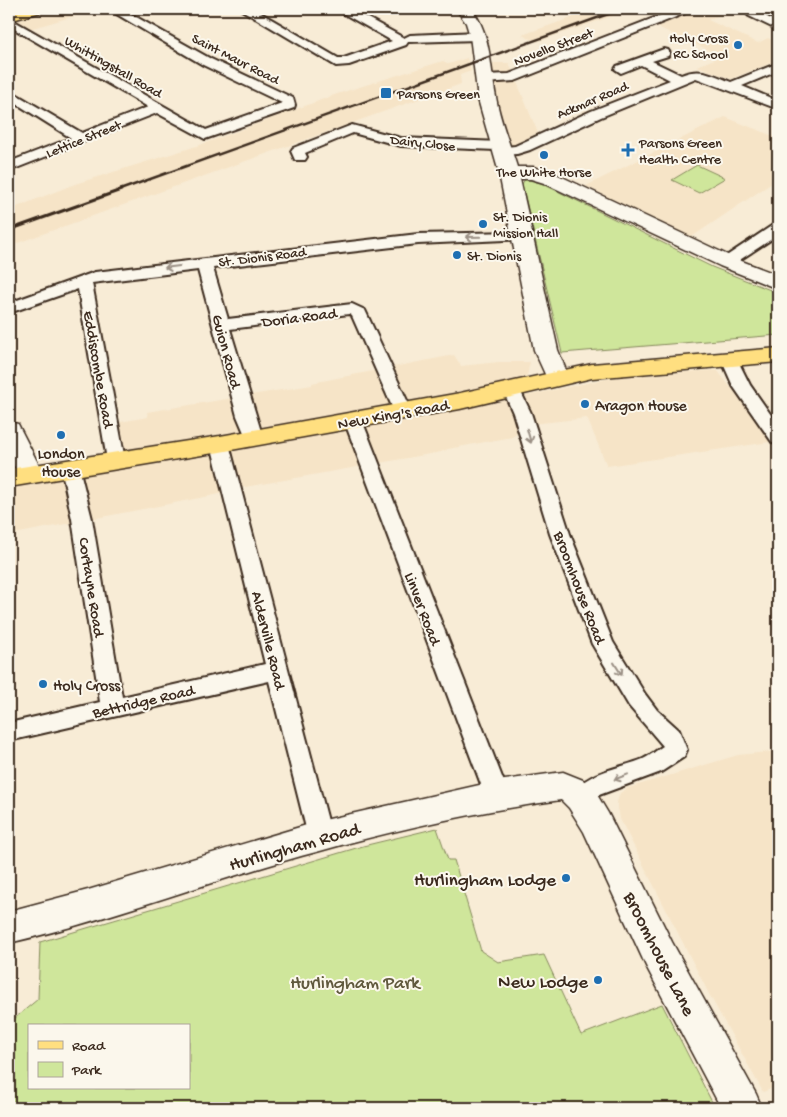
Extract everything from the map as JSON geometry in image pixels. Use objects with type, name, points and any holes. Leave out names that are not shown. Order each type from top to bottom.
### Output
[{"type":"main road","name":"New King's Road","points":[[20,475],[254,438],[512,390],[557,378],[592,372],[778,355]]},
{"type":"street","name":"Saint Maur Road","points":[[114,9],[207,62],[288,101],[289,105],[204,135]]},
{"type":"street","points":[[246,9],[336,62],[345,62],[406,41],[478,36]]},
{"type":"street","points":[[344,9],[406,41]]},
{"type":"street","points":[[464,9],[474,23],[478,36],[484,80],[509,173],[546,350],[557,378]]},
{"type":"street","name":"Novello Street","points":[[484,80],[511,78],[687,9]]},
{"type":"street","points":[[765,9],[753,14],[778,27]]},
{"type":"street","name":"Whittingstall Road","points":[[18,14],[157,108],[204,135]]},
{"type":"street","points":[[621,69],[664,53]]},
{"type":"street","points":[[642,61],[680,80]]},
{"type":"street","points":[[732,86],[778,67]]},
{"type":"street","name":"Ackmar Road","points":[[501,149],[517,150],[525,147],[596,114],[695,74],[703,75],[732,86]]},
{"type":"street","points":[[732,86],[778,105]]},
{"type":"street","points":[[9,94],[82,139]]},
{"type":"street","name":"Lettice Street","points":[[9,167],[157,108]]},
{"type":"street","name":"Dairy Close","points":[[300,157],[298,150],[352,129],[401,142],[501,149]]},
{"type":"street","points":[[509,173],[533,173],[551,179],[727,262],[778,283]]},
{"type":"street","points":[[727,262],[778,228]]},
{"type":"street","name":"St. Dionis Road","points":[[9,308],[96,277],[418,239],[522,236]]},
{"type":"street","name":"Guion Road","points":[[204,263],[246,416],[254,438]]},
{"type":"street","name":"Eddiscombe Road","points":[[81,281],[85,284],[116,460]]},
{"type":"street","name":"Doria Road","points":[[221,325],[352,309],[359,312],[403,411]]},
{"type":"street","points":[[729,359],[742,386],[778,438]]},
{"type":"street","name":"Broomhouse Road","points":[[512,390],[522,413],[560,534],[603,644],[637,700],[649,716],[670,737],[676,750],[653,765],[591,788],[581,798]]},
{"type":"street","name":"Linver Road","points":[[353,420],[497,795]]},
{"type":"street","points":[[9,430],[20,475]]},
{"type":"street","name":"Alderville Road","points":[[220,444],[320,836]]},
{"type":"street","name":"Cortayne Road","points":[[70,467],[82,519],[112,707]]},
{"type":"street","name":"Bettridge Road","points":[[9,732],[278,670]]},
{"type":"street","name":"Hurlingham Road","points":[[9,927],[88,906],[320,836],[497,795],[563,786],[572,790],[581,798]]},
{"type":"street","name":"Broomhouse Lane","points":[[581,798],[596,823],[659,954],[742,1108]]},
{"type":"shaded area","points":[[42,9],[98,9],[9,35],[9,19]]},
{"type":"shaded area","points":[[597,9],[633,9],[536,42],[522,35]]},
{"type":"shaded area","name":"Holy Cross RC School","points":[[695,9],[736,9],[708,20],[758,43],[768,38],[778,43],[778,60],[731,79],[697,66],[722,56],[653,25]]},
{"type":"shaded area","points":[[467,58],[471,71],[460,75],[461,84],[9,246],[9,210],[75,184],[200,145],[337,94],[443,61],[449,64]]},
{"type":"shaded area","points":[[494,63],[509,63],[538,133],[514,146],[503,145],[487,66]]},
{"type":"shaded area","points":[[725,117],[778,138],[778,179],[690,238],[586,186]]},
{"type":"shaded area","points":[[454,355],[461,366],[499,362],[530,362],[527,376],[510,382],[410,403],[136,452],[124,449],[120,422],[148,417],[147,412],[312,385],[312,383]]},
{"type":"shaded area","points":[[717,370],[759,423],[770,442],[607,466],[587,418],[532,424],[512,437],[441,452],[245,487],[215,495],[9,535],[9,484],[496,397],[525,396],[620,376]]},
{"type":"shaded area","points":[[778,751],[778,1086],[763,1092],[709,994],[620,819],[617,802],[620,793],[628,788],[738,755]]},
{"type":"green space","points":[[697,165],[725,178],[699,193],[672,180]]},
{"type":"green space","points":[[525,179],[541,183],[712,267],[778,293],[778,335],[562,353],[522,184]]},
{"type":"green space","name":"Hurlingham Park","points":[[437,828],[448,860],[454,860],[481,951],[498,962],[544,955],[581,1035],[662,1004],[715,1108],[9,1108],[9,1023],[38,999],[40,942],[363,846]]},
{"type":"railway","points":[[117,191],[622,9]]},
{"type":"railway","points":[[9,230],[121,190]]},
{"type":"place","name":"Holy Cross RC School","points":[[738,45]]},
{"type":"place","name":"Parsons Green","points":[[386,93]]},
{"type":"place","name":"Parsons Green Health Centre","points":[[628,150]]},
{"type":"place","name":"The White Horse","points":[[544,155]]},
{"type":"place","name":"St. Dionis Mission Hall","points":[[483,224]]},
{"type":"place","name":"St. Dionis","points":[[457,255]]},
{"type":"place","name":"Aragon House","points":[[585,404]]},
{"type":"place","name":"London House","points":[[61,435]]},
{"type":"place","name":"Holy Cross","points":[[43,684]]},
{"type":"place","name":"Hurlingham Lodge","points":[[566,878]]},
{"type":"place","name":"New Lodge","points":[[598,980]]}]
